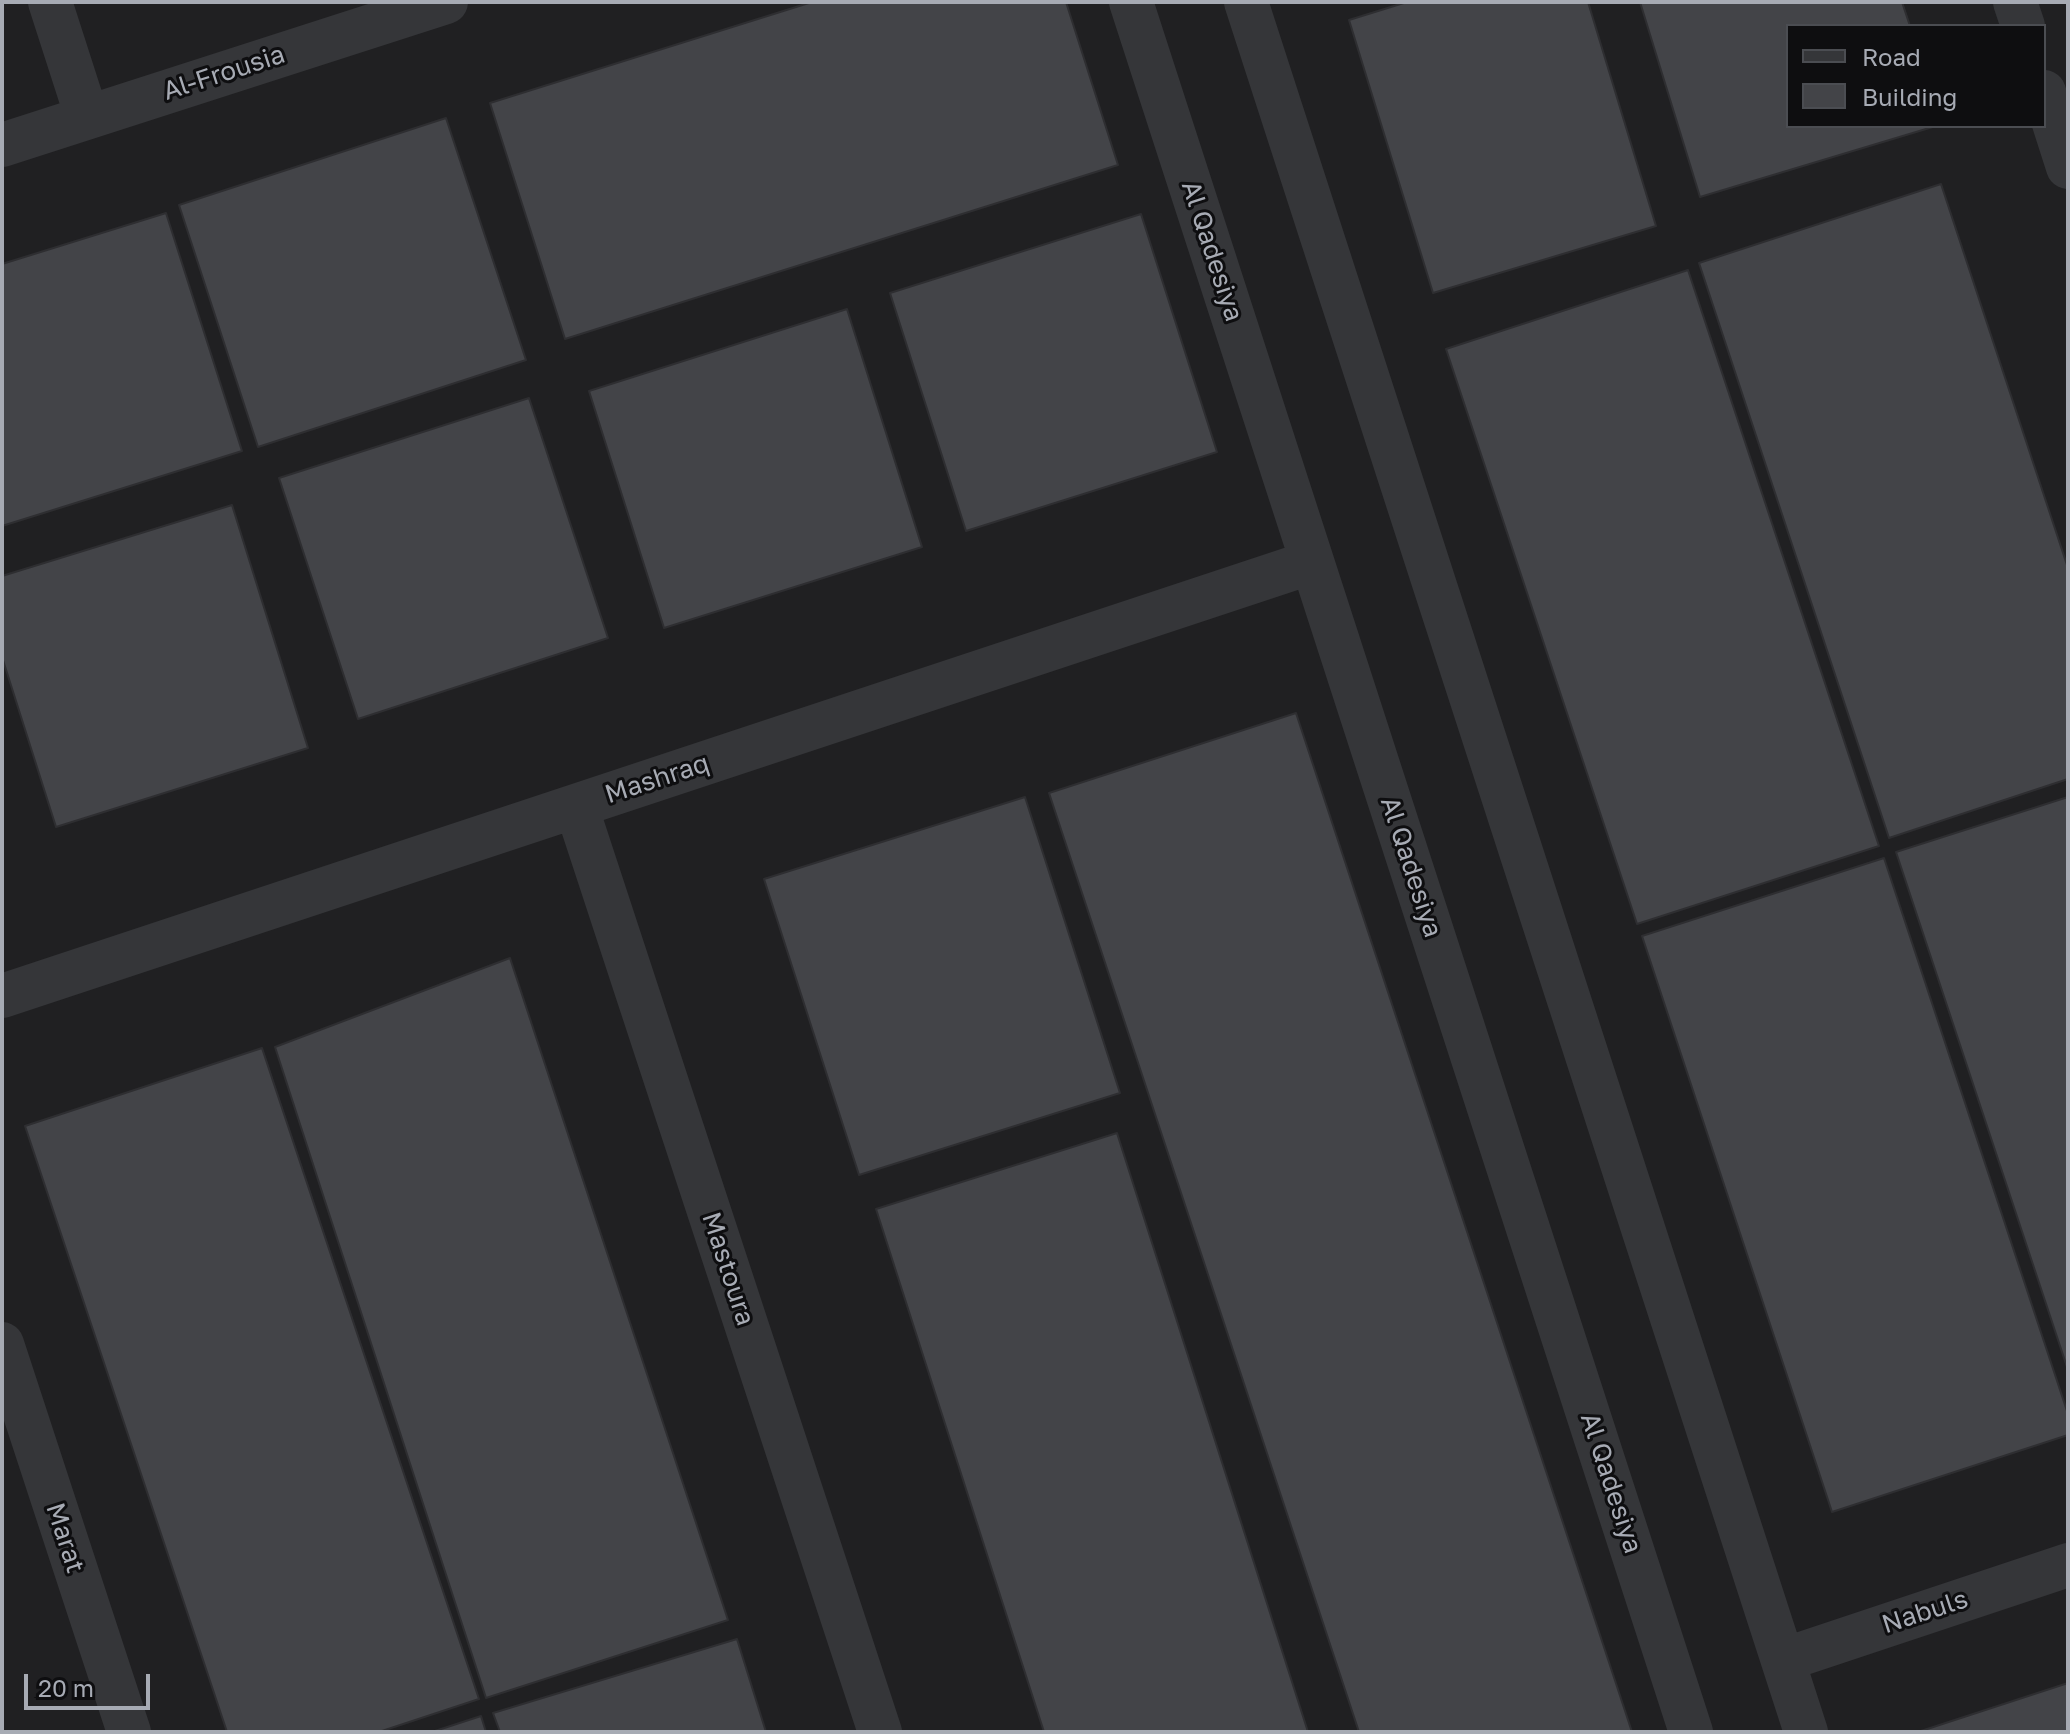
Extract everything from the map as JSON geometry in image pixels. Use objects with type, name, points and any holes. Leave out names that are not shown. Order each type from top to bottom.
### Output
[{"type":"street","points":[[50,2],[87,117]]},
{"type":"street","name":"Al-Frousia","points":[[2,145],[446,2]]},
{"type":"street","name":"Al Qadesiya","points":[[1131,2],[1691,1732]]},
{"type":"street","points":[[1246,2],[1806,1732]]},
{"type":"street","points":[[2015,2],[2022,24]]},
{"type":"street","points":[[2046,98],[2068,167]]},
{"type":"street","name":"Mashraq","points":[[2,996],[1312,562]]},
{"type":"street","name":"Mastoura","points":[[576,806],[880,1732]]},
{"type":"street","name":"Marat","points":[[2,1344],[129,1732]]},
{"type":"street","name":"Nabuls","points":[[1783,1660],[2068,1565]]},
{"type":"shaded area","points":[[2,2],[2068,2],[2068,1732],[2,1732]]},
{"type":"building","points":[[812,2],[1066,2],[1118,165],[565,339],[490,103]]},
{"type":"building","points":[[1407,2],[1588,2],[1656,226],[1433,293],[1349,20]]},
{"type":"building","points":[[1640,2],[1902,2],[1909,24],[1786,24],[1786,128],[1929,128],[1700,197]]},
{"type":"building","points":[[446,118],[526,360],[258,447],[179,205]]},
{"type":"building","points":[[1941,184],[2068,568],[2068,779],[1889,838],[1699,263]]},
{"type":"building","points":[[166,213],[242,451],[2,526],[2,264]]},
{"type":"building","points":[[1141,214],[1217,452],[966,531],[890,293]]},
{"type":"building","points":[[1688,270],[1879,846],[1637,924],[1446,349]]},
{"type":"building","points":[[847,309],[922,547],[664,628],[589,391]]},
{"type":"building","points":[[529,398],[608,638],[358,719],[279,478]]},
{"type":"building","points":[[232,505],[308,748],[56,827],[2,657],[2,576]]},
{"type":"building","points":[[1296,713],[1632,1732],[1359,1732],[1049,793]]},
{"type":"building","points":[[1025,797],[1120,1093],[859,1175],[764,879]]},
{"type":"building","points":[[2068,797],[2068,1370],[1896,852]]},
{"type":"building","points":[[1884,858],[2068,1414],[2068,1435],[1832,1512],[1642,936]]},
{"type":"building","points":[[510,958],[728,1620],[486,1698],[275,1047]]},
{"type":"building","points":[[262,1048],[479,1699],[379,1732],[227,1732],[25,1126]]},
{"type":"building","points":[[1117,1133],[1308,1732],[1044,1732],[876,1209]]},
{"type":"building","points":[[737,1639],[766,1732],[500,1732],[493,1713]]},
{"type":"building","points":[[2068,1683],[2068,1732],[1918,1732]]},
{"type":"building","points":[[481,1716],[486,1732],[432,1732]]}]
